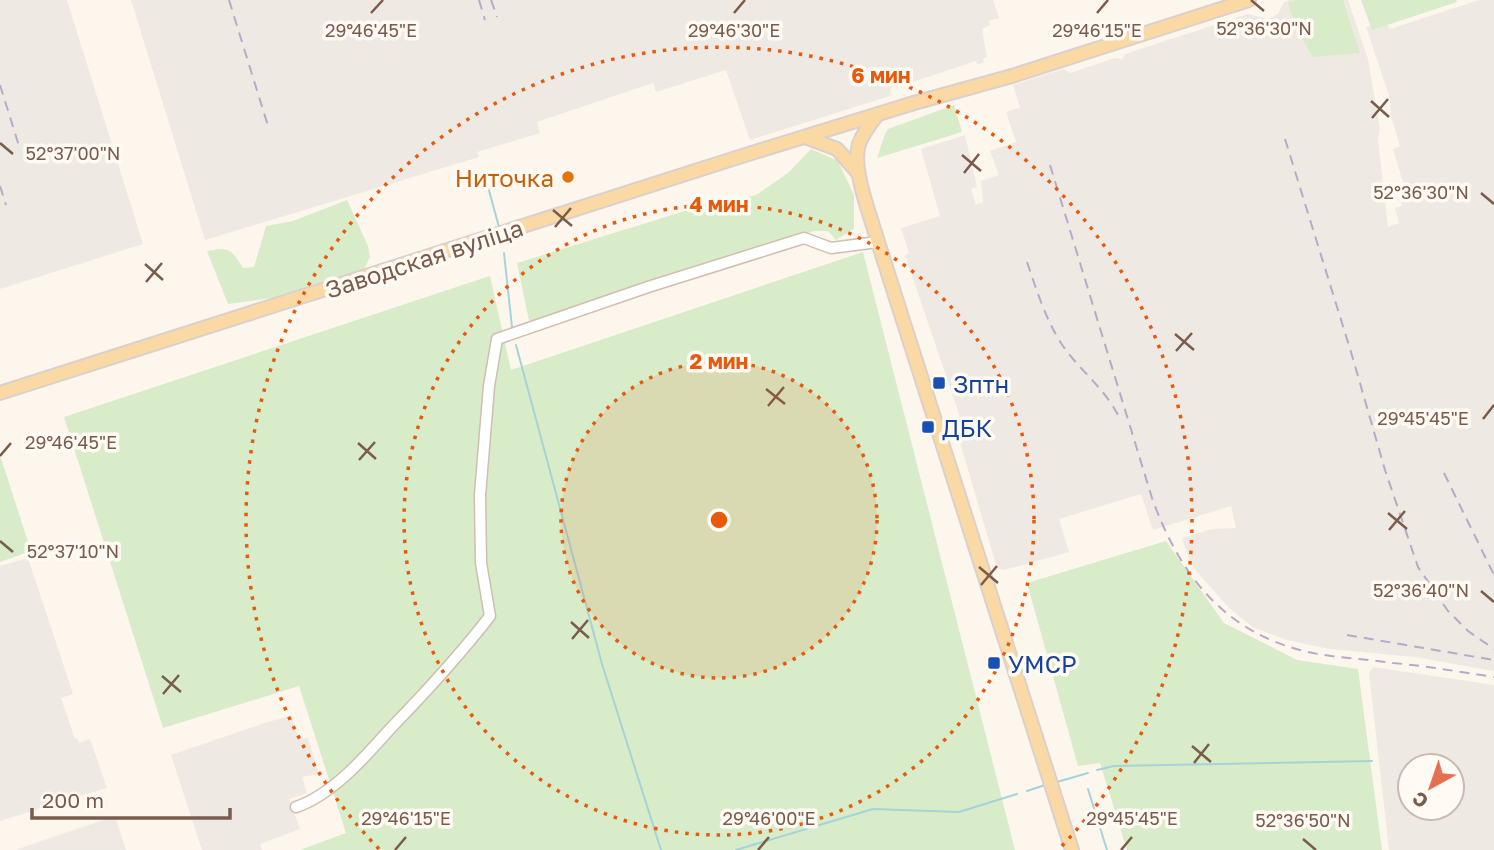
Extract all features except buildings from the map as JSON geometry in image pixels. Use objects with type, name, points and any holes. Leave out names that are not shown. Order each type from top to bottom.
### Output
[{"type":"main road","name":"Заводская вуліца","points":[[0,393],[804,137],[1012,76],[1249,0]]},
{"type":"main road","points":[[877,115],[858,146],[859,173],[878,242],[1072,850]]},
{"type":"main road","points":[[804,137],[837,149],[859,173]]},
{"type":"street","points":[[296,807],[312,802],[363,760],[445,671],[490,616],[481,564],[480,495],[489,386],[497,339],[804,237],[831,248],[878,242]]},
{"type":"shaded area","points":[[0,0],[67,0],[143,244],[0,289]]},
{"type":"shaded area","points":[[131,0],[993,0],[999,18],[989,21],[990,25],[982,29],[987,57],[978,65],[976,61],[891,87],[890,96],[750,140],[726,70],[656,92],[653,83],[537,122],[540,133],[477,152],[479,157],[205,240]]},
{"type":"shaded area","points":[[1348,0],[1368,59],[1380,130],[1378,140],[1388,227],[1399,223],[1395,208],[1402,206],[1401,202],[1408,199],[1393,149],[1400,146],[1391,116],[1390,99],[1366,27],[1385,20],[1390,29],[1479,0],[1494,0],[1494,671],[1415,657],[1329,649],[1287,640],[1254,628],[1229,608],[1198,573],[1190,562],[1182,538],[1212,529],[1236,528],[1231,506],[1153,530],[1141,494],[1059,519],[1069,552],[1004,570],[997,568],[953,419],[960,417],[905,255],[909,253],[901,228],[940,216],[921,149],[965,135],[977,187],[971,189],[976,205],[983,202],[981,181],[999,175],[990,151],[1016,142],[1006,112],[1020,108],[1013,85],[1063,69],[1070,73],[1115,58],[1122,59],[1125,54],[1248,14],[1268,19],[1278,14],[1284,2]]},
{"type":"shaded area","points":[[28,558],[73,694],[61,698],[75,739],[77,738],[79,743],[90,739],[107,788],[0,821],[0,566]]},
{"type":"shaded area","points":[[1373,667],[1494,685],[1494,850],[1389,850],[1369,673]]},
{"type":"shaded area","points":[[291,716],[299,739],[308,738],[319,774],[302,777],[307,793],[289,799],[300,829],[260,844],[262,850],[202,850],[171,755]]},
{"type":"shaded area","points":[[115,816],[126,850],[15,850]]},
{"type":"green space","points":[[1297,0],[1343,0],[1360,53],[1313,57],[1298,32],[1288,3]]},
{"type":"green space","points":[[1361,0],[1456,0],[1457,2],[1372,30]]},
{"type":"green space","points":[[954,105],[962,132],[877,158],[888,129]]},
{"type":"green space","points":[[811,149],[838,161],[854,195],[854,229],[836,240],[828,231],[814,231],[544,316],[544,328],[531,330],[517,263],[688,210],[756,195],[788,173]]},
{"type":"green space","points":[[347,200],[368,246],[370,257],[364,269],[286,296],[228,304],[207,251],[229,251],[243,268],[254,267],[266,226],[293,221]]},
{"type":"green space","points":[[863,252],[1015,850],[300,850],[346,833],[299,686],[163,728],[64,417],[490,276],[511,370]]},
{"type":"green space","points":[[0,455],[31,551],[0,562]]},
{"type":"green space","points":[[1166,541],[1224,623],[1297,660],[1358,669],[1382,850],[1127,850],[1100,763],[1078,766],[1027,583]]},
{"type":"waterway","points":[[487,183],[499,227]]},
{"type":"waterway","points":[[504,253],[512,327]]},
{"type":"waterway","points":[[516,345],[602,664],[661,850]]},
{"type":"waterway","points":[[1097,770],[1114,766],[1372,761]]},
{"type":"waterway","points":[[1057,782],[1088,773]]},
{"type":"waterway","points":[[1027,791],[1045,785]]},
{"type":"waterway","points":[[1088,789],[1107,850]]},
{"type":"waterway","points":[[736,850],[873,809],[959,812],[1017,794]]},
{"type":"railway","points":[[229,0],[269,129]]},
{"type":"railway","points":[[479,0],[485,20]]},
{"type":"railway","points":[[491,0],[497,17]]},
{"type":"railway","points":[[0,85],[19,146]]},
{"type":"railway","points":[[1285,139],[1385,470],[1418,567],[1448,611],[1468,631],[1494,649]]},
{"type":"railway","points":[[1050,165],[1152,498],[1177,552],[1209,597],[1253,631],[1308,652],[1494,677]]},
{"type":"railway","points":[[0,186],[6,205]]},
{"type":"railway","points":[[1027,262],[1042,306],[1057,336],[1070,356],[1107,398],[1120,419]]},
{"type":"railway","points":[[1444,473],[1494,575]]},
{"type":"railway","points":[[1347,635],[1494,660]]},
{"type":"place","name":"Ниточка","points":[[568,177]]},
{"type":"place","name":"Зптн","points":[[939,383]]},
{"type":"place","name":"ДБК","points":[[928,427]]},
{"type":"place","name":"УМСР","points":[[994,663]]}]
